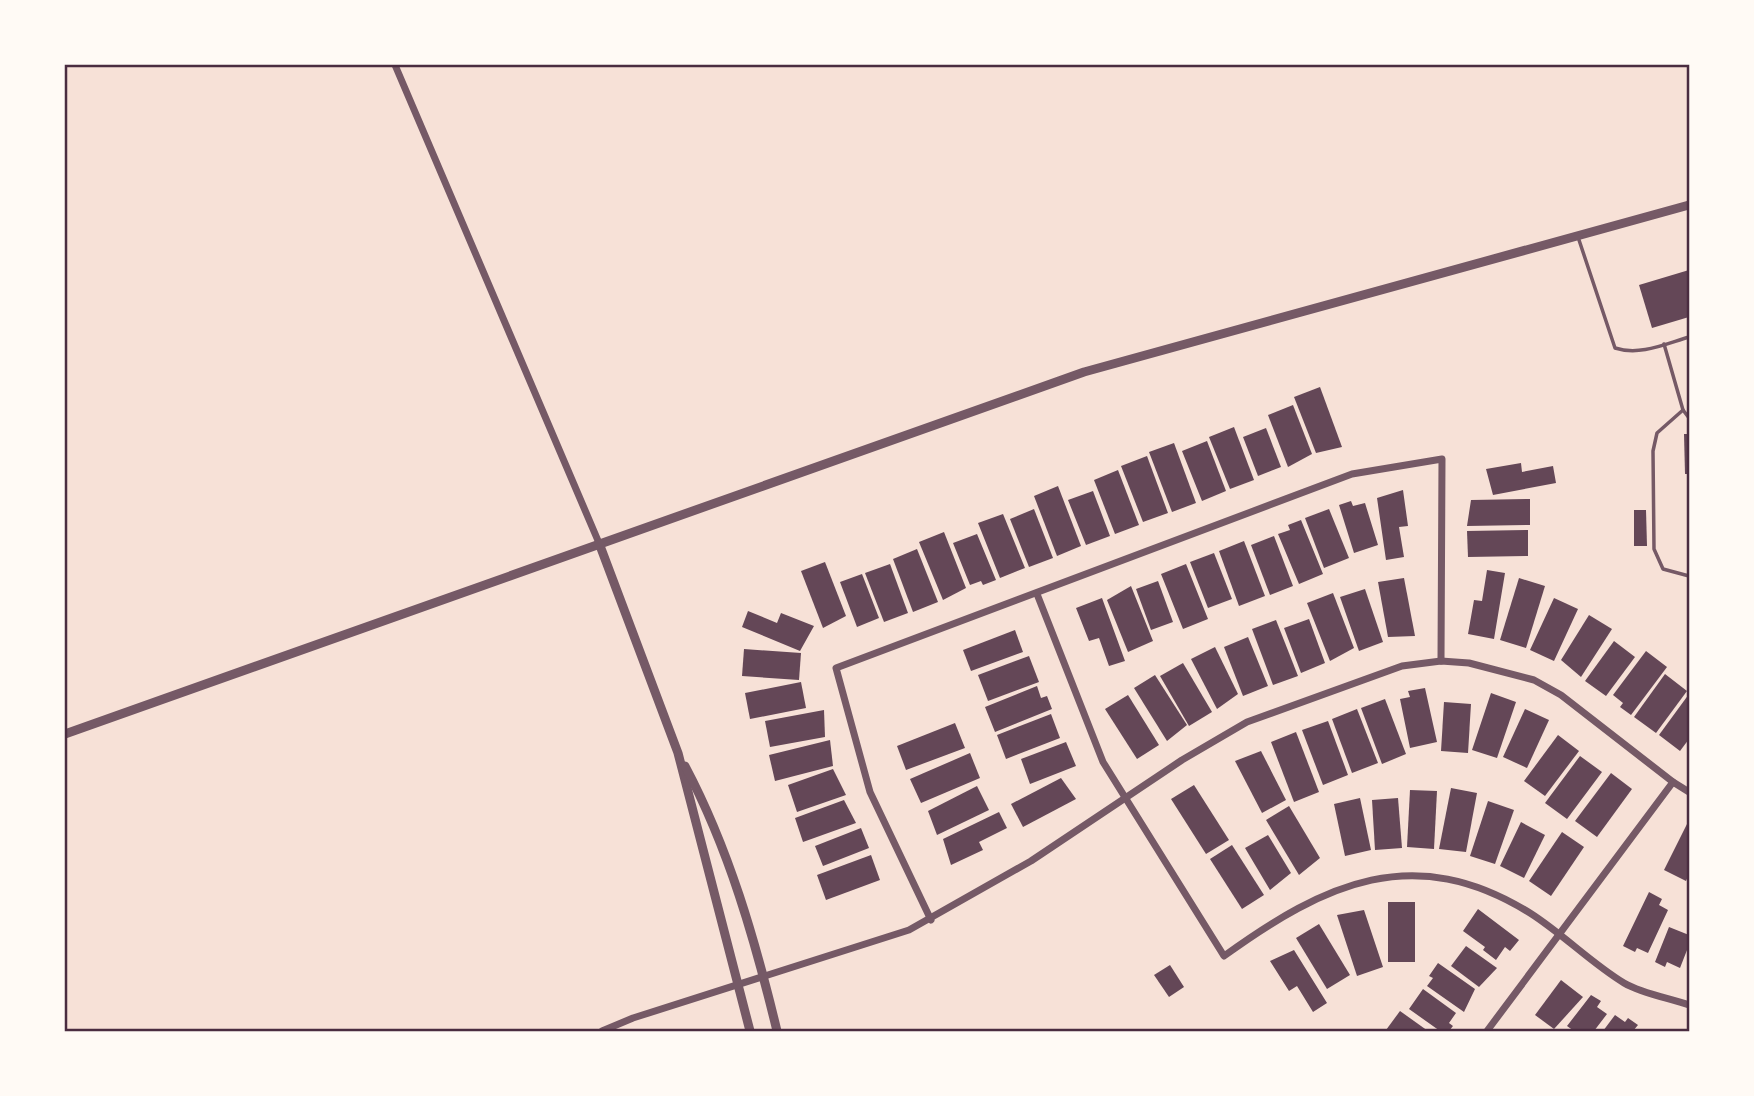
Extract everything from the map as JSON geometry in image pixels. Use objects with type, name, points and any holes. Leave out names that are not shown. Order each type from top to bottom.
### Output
[{"type":"street","points":[[395,65],[598,543],[678,753],[750,1031]]},
{"type":"street","points":[[65,734],[1084,372],[1689,205]]},
{"type":"street","points":[[931,920],[870,792],[836,668],[1352,474],[1442,459],[1441,661]]},
{"type":"street","points":[[1037,594],[1103,762],[1128,798],[1224,956],[1263,928],[1315,899],[1371,878],[1405,875],[1433,877],[1494,894],[1531,914],[1626,984],[1689,1005]]},
{"type":"street","points":[[602,1031],[909,930],[931,920],[1128,798],[1182,760],[1247,722],[1402,666],[1441,661],[1481,665],[1534,680],[1561,695],[1689,792]]},
{"type":"street","points":[[678,753],[706,806],[744,911],[777,1031]]},
{"type":"street","points":[[1487,1031],[1673,782]]},
{"type":"lane","points":[[1577,236],[1615,348],[1626,352],[1689,337]]},
{"type":"lane","points":[[1664,344],[1683,410],[1689,418]]},
{"type":"lane","points":[[1683,410],[1657,433],[1655,442],[1654,549],[1662,569],[1689,576]]},
{"type":"building","points":[[1689,270],[1689,317],[1652,328],[1639,285]]},
{"type":"building","points":[[1320,387],[1342,447],[1316,453],[1294,397]]},
{"type":"building","points":[[1293,405],[1312,454],[1288,467],[1268,415]]},
{"type":"building","points":[[1234,427],[1254,480],[1230,489],[1209,437]]},
{"type":"building","points":[[1266,428],[1281,467],[1258,476],[1243,437]]},
{"type":"building","points":[[1684,434],[1689,434],[1689,474],[1685,474]]},
{"type":"building","points":[[1207,441],[1226,491],[1202,501],[1182,451]]},
{"type":"building","points":[[1174,443],[1196,503],[1172,512],[1149,452]]},
{"type":"building","points":[[1147,456],[1168,513],[1143,522],[1121,466]]},
{"type":"building","points":[[1521,463],[1522,472],[1553,466],[1556,483],[1493,495],[1486,469]]},
{"type":"building","points":[[1118,470],[1139,525],[1115,534],[1094,480]]},
{"type":"building","points":[[1058,486],[1081,546],[1057,556],[1034,496]]},
{"type":"building","points":[[1403,490],[1408,526],[1399,527],[1404,557],[1386,560],[1377,498]]},
{"type":"building","points":[[1093,491],[1110,536],[1086,545],[1068,500]]},
{"type":"building","points":[[1530,499],[1530,525],[1467,526],[1471,500]]},
{"type":"building","points":[[1351,501],[1353,506],[1365,503],[1378,545],[1354,553],[1339,505]]},
{"type":"building","points":[[1034,509],[1053,558],[1029,567],[1010,519]]},
{"type":"building","points":[[1329,509],[1349,558],[1324,568],[1305,518]]},
{"type":"building","points":[[1634,510],[1646,510],[1647,546],[1634,546]]},
{"type":"building","points":[[1003,514],[1025,568],[1000,578],[978,523]]},
{"type":"building","points":[[1301,520],[1323,574],[1299,584],[1278,534],[1290,530],[1288,525]]},
{"type":"building","points":[[1528,530],[1528,556],[1468,557],[1467,531]]},
{"type":"building","points":[[944,532],[966,588],[943,600],[919,542]]},
{"type":"building","points":[[977,534],[996,580],[983,585],[981,581],[970,585],[953,543]]},
{"type":"building","points":[[1274,536],[1293,586],[1270,595],[1251,545]]},
{"type":"building","points":[[1244,541],[1265,596],[1239,606],[1219,551]]},
{"type":"building","points":[[917,549],[938,602],[913,612],[893,559]]},
{"type":"building","points":[[1214,553],[1232,599],[1208,608],[1190,562]]},
{"type":"building","points":[[825,562],[846,616],[823,628],[801,571]]},
{"type":"building","points":[[890,564],[908,613],[884,622],[865,573]]},
{"type":"building","points":[[1186,564],[1208,619],[1183,629],[1161,574]]},
{"type":"building","points":[[1487,570],[1505,573],[1494,639],[1468,634],[1474,600],[1482,601]]},
{"type":"building","points":[[862,574],[879,618],[857,627],[840,582]]},
{"type":"building","points":[[1404,578],[1415,636],[1388,637],[1378,582]]},
{"type":"building","points":[[1519,578],[1545,586],[1526,648],[1500,640]]},
{"type":"building","points":[[1158,581],[1173,622],[1151,630],[1136,589]]},
{"type":"building","points":[[1131,586],[1153,641],[1128,652],[1107,600]]},
{"type":"building","points":[[1365,589],[1383,642],[1359,651],[1340,597]]},
{"type":"building","points":[[1333,593],[1354,648],[1330,661],[1307,603]]},
{"type":"building","points":[[1102,598],[1125,661],[1109,666],[1099,638],[1089,641],[1076,608]]},
{"type":"building","points":[[1554,598],[1578,609],[1554,661],[1530,650]]},
{"type":"building","points":[[748,611],[777,623],[781,613],[814,626],[800,651],[742,627]]},
{"type":"building","points":[[1589,615],[1612,629],[1581,677],[1561,660]]},
{"type":"building","points":[[1309,619],[1325,663],[1301,673],[1284,628]]},
{"type":"building","points":[[1276,620],[1298,676],[1273,685],[1252,629]]},
{"type":"building","points":[[1015,630],[1023,652],[971,671],[963,650]]},
{"type":"building","points":[[1248,637],[1268,686],[1243,696],[1224,647]]},
{"type":"building","points":[[1614,641],[1635,657],[1606,696],[1585,681]]},
{"type":"building","points":[[1215,647],[1238,694],[1217,709],[1191,659]]},
{"type":"building","points":[[744,649],[801,653],[799,680],[742,676]]},
{"type":"building","points":[[1646,651],[1667,667],[1631,715],[1620,707],[1623,703],[1613,695]]},
{"type":"building","points":[[1029,656],[1039,682],[988,701],[978,675]]},
{"type":"building","points":[[1183,663],[1212,712],[1189,726],[1160,676]]},
{"type":"building","points":[[1665,674],[1687,691],[1656,733],[1634,717]]},
{"type":"building","points":[[1155,675],[1187,725],[1167,741],[1134,688]]},
{"type":"building","points":[[801,682],[806,708],[750,719],[745,693]]},
{"type":"building","points":[[1037,686],[1041,698],[1047,696],[1052,709],[995,732],[985,707]]},
{"type":"building","points":[[1425,688],[1437,742],[1410,748],[1400,699],[1410,697],[1408,691]]},
{"type":"building","points":[[1491,693],[1516,702],[1497,758],[1472,750]]},
{"type":"building","points":[[1689,694],[1689,739],[1680,751],[1659,735]]},
{"type":"building","points":[[1128,695],[1159,745],[1137,759],[1105,709]]},
{"type":"building","points":[[1385,699],[1406,754],[1382,764],[1361,708]]},
{"type":"building","points":[[1444,702],[1471,704],[1468,753],[1441,751]]},
{"type":"building","points":[[1357,709],[1378,763],[1352,773],[1332,719]]},
{"type":"building","points":[[1525,709],[1549,720],[1527,768],[1503,757]]},
{"type":"building","points":[[824,710],[825,737],[770,747],[765,721]]},
{"type":"building","points":[[1051,714],[1060,738],[1006,759],[997,735]]},
{"type":"building","points":[[1328,721],[1348,775],[1323,785],[1302,730]]},
{"type":"building","points":[[955,723],[965,748],[906,770],[897,746]]},
{"type":"building","points":[[1296,732],[1319,792],[1294,802],[1271,742]]},
{"type":"building","points":[[1558,735],[1579,751],[1545,796],[1524,781]]},
{"type":"building","points":[[830,740],[833,766],[775,781],[769,755]]},
{"type":"building","points":[[1066,742],[1076,766],[1030,784],[1021,759]]},
{"type":"building","points":[[1261,751],[1286,800],[1262,813],[1235,761]]},
{"type":"building","points":[[970,753],[980,778],[921,803],[910,779]]},
{"type":"building","points":[[1580,756],[1602,772],[1567,819],[1545,803]]},
{"type":"building","points":[[833,769],[846,795],[797,812],[788,785]]},
{"type":"building","points":[[1611,773],[1632,789],[1597,837],[1575,821]]},
{"type":"building","points":[[1061,778],[1076,799],[1023,827],[1011,804]]},
{"type":"building","points":[[1194,785],[1229,840],[1206,854],[1171,799]]},
{"type":"building","points":[[977,786],[989,810],[937,835],[928,811]]},
{"type":"building","points":[[1451,788],[1477,793],[1466,852],[1439,849]]},
{"type":"building","points":[[1410,790],[1437,791],[1434,849],[1407,847]]},
{"type":"building","points":[[1360,798],[1371,850],[1345,856],[1334,804]]},
{"type":"building","points":[[1398,798],[1402,848],[1375,850],[1372,800]]},
{"type":"building","points":[[844,800],[856,823],[803,842],[795,818]]},
{"type":"building","points":[[1488,801],[1514,810],[1495,864],[1470,856]]},
{"type":"building","points":[[1289,806],[1320,858],[1299,875],[1266,820]]},
{"type":"building","points":[[999,812],[1007,828],[979,842],[983,850],[951,865],[943,839]]},
{"type":"building","points":[[1521,822],[1545,835],[1524,878],[1500,866]]},
{"type":"building","points":[[1687,824],[1689,874],[1686,881],[1664,870]]},
{"type":"building","points":[[861,828],[869,848],[823,866],[815,846]]},
{"type":"building","points":[[1562,832],[1584,847],[1551,896],[1529,881]]},
{"type":"building","points":[[1268,835],[1291,873],[1270,890],[1245,848]]},
{"type":"building","points":[[1232,845],[1264,895],[1242,909],[1210,859]]},
{"type":"building","points":[[871,855],[880,880],[826,900],[817,875]]},
{"type":"building","points":[[1649,892],[1662,899],[1659,905],[1668,910],[1648,953],[1637,948],[1635,952],[1623,946]]},
{"type":"building","points":[[1388,902],[1415,902],[1415,962],[1388,962]]},
{"type":"building","points":[[1478,909],[1519,940],[1510,951],[1505,947],[1496,960],[1483,950],[1485,947],[1463,931]]},
{"type":"building","points":[[1364,910],[1383,967],[1357,976],[1337,915]]},
{"type":"building","points":[[1319,924],[1350,975],[1327,989],[1296,938]]},
{"type":"building","points":[[1669,927],[1689,935],[1689,945],[1680,968],[1667,962],[1665,967],[1655,962]]},
{"type":"building","points":[[1466,946],[1497,968],[1479,987],[1451,966]]},
{"type":"building","points":[[1294,950],[1327,1003],[1313,1012],[1297,986],[1289,991],[1270,961]]},
{"type":"building","points":[[1438,963],[1475,989],[1464,1012],[1427,986],[1433,978],[1429,976]]},
{"type":"building","points":[[1170,965],[1184,987],[1169,997],[1154,975]]},
{"type":"building","points":[[1561,980],[1583,997],[1554,1029],[1535,1015]]},
{"type":"building","points":[[1423,989],[1456,1013],[1449,1023],[1453,1026],[1449,1031],[1440,1031],[1409,1009]]},
{"type":"building","points":[[1591,995],[1601,1001],[1597,1007],[1607,1014],[1594,1031],[1574,1031],[1567,1026]]},
{"type":"building","points":[[1400,1011],[1428,1031],[1386,1030]]},
{"type":"building","points":[[1615,1015],[1625,1022],[1628,1018],[1638,1025],[1633,1031],[1603,1031]]}]
